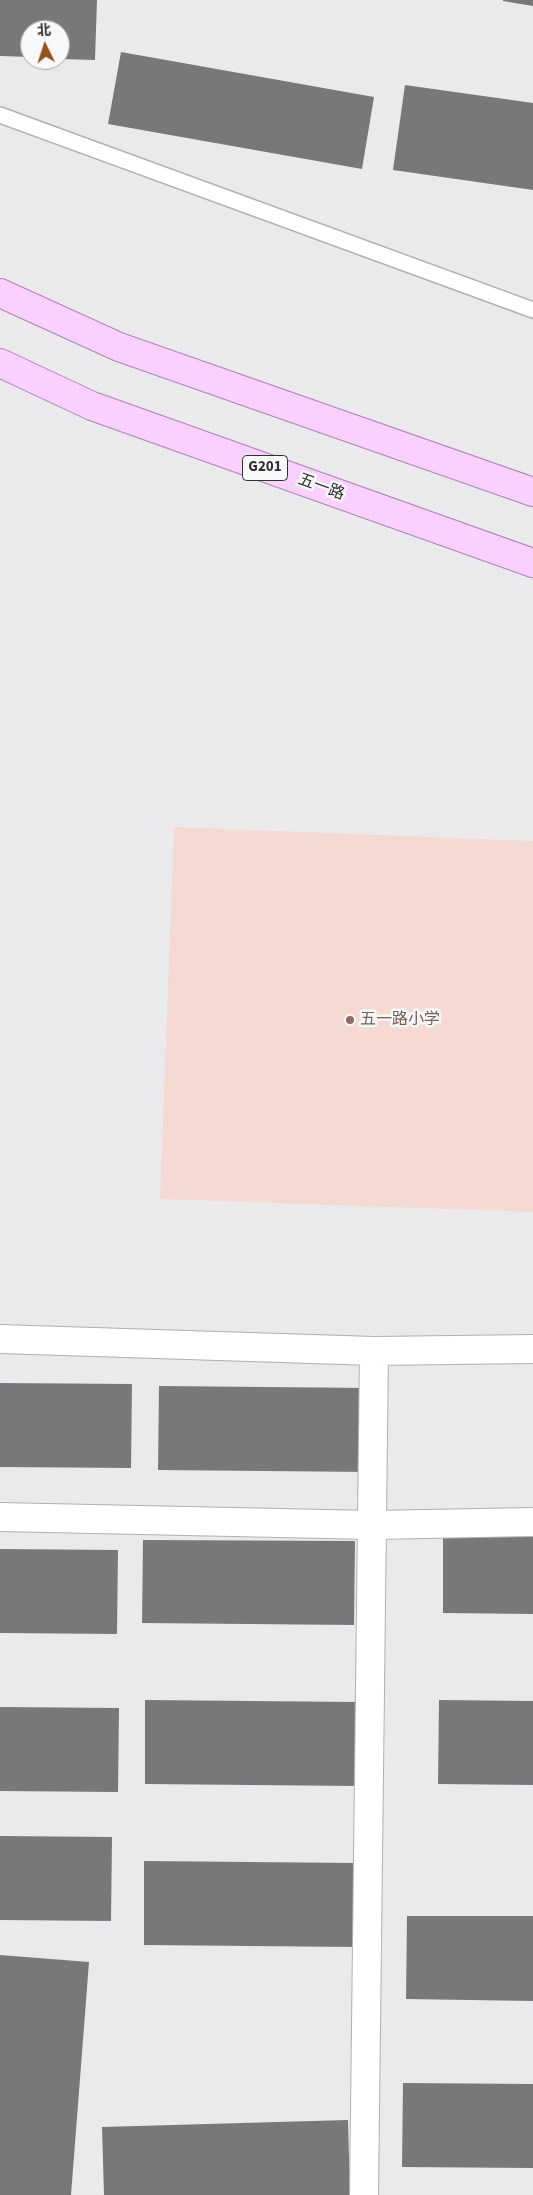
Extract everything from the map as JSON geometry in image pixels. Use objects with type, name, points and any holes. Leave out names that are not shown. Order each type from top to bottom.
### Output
[{"type":"main road","points":[[0,292],[119,347],[533,492]]},
{"type":"main road","name":"五一路","points":[[0,364],[92,406],[533,563]]},
{"type":"street","points":[[0,1339],[374,1351],[533,1349]]},
{"type":"street","points":[[364,2195],[374,1351]]},
{"type":"street","points":[[0,1517],[372,1525],[533,1522]]},
{"type":"lane","points":[[0,115],[533,310]]},
{"type":"shaded area","name":"五一路小学","points":[[174,827],[533,841],[533,1212],[160,1199]]},
{"type":"building","points":[[0,0],[97,0],[95,60],[70,59],[70,20],[20,20],[20,57],[0,56]]},
{"type":"building","points":[[533,0],[533,6],[503,1]]},
{"type":"building","points":[[121,52],[374,97],[362,169],[108,124]]},
{"type":"building","points":[[405,85],[533,103],[533,190],[393,170]]},
{"type":"building","points":[[0,1383],[132,1384],[131,1468],[0,1467]]},
{"type":"building","points":[[159,1386],[371,1388],[370,1472],[158,1470]]},
{"type":"building","points":[[443,1530],[533,1530],[533,1614],[443,1613]]},
{"type":"building","points":[[143,1540],[355,1541],[354,1625],[142,1623]]},
{"type":"building","points":[[0,1549],[118,1550],[117,1634],[0,1633]]},
{"type":"building","points":[[145,1700],[357,1702],[356,1786],[145,1784]]},
{"type":"building","points":[[439,1700],[533,1701],[533,1785],[438,1784]]},
{"type":"building","points":[[0,1707],[119,1708],[118,1792],[0,1791]]},
{"type":"building","points":[[0,1836],[112,1837],[111,1921],[0,1920]]},
{"type":"building","points":[[144,1861],[356,1863],[356,1947],[144,1945]]},
{"type":"building","points":[[407,1916],[533,1916],[533,2001],[406,1999]]},
{"type":"building","points":[[0,1955],[89,1962],[71,2195],[0,2195]]},
{"type":"building","points":[[403,2083],[533,2084],[533,2168],[402,2167]]},
{"type":"building","points":[[348,2120],[350,2195],[104,2195],[102,2127]]},
{"type":"place","name":"五一路小学","points":[[350,1020]]}]
